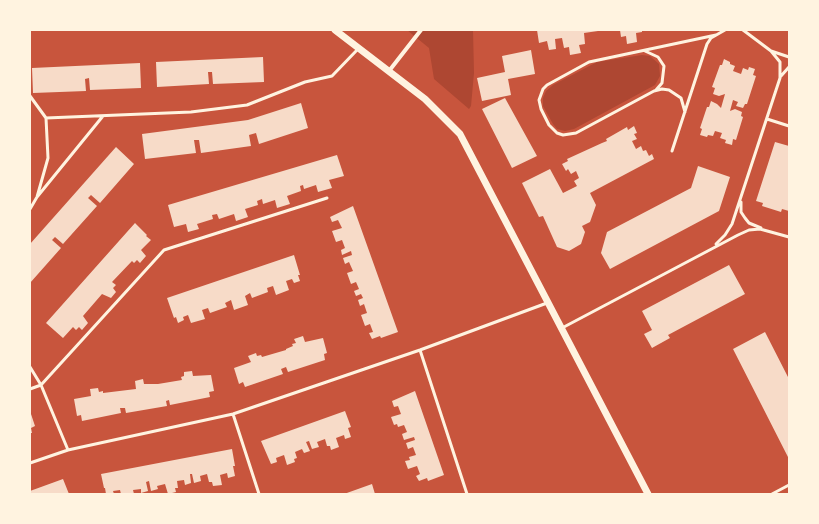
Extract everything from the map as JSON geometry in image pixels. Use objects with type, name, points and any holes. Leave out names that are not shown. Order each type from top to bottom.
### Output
[{"type":"street","points":[[335,30],[425,99],[460,134],[648,494]]},
{"type":"street","points":[[389,71],[421,30]]},
{"type":"lane","points":[[672,151],[707,44],[716,35],[725,30]]},
{"type":"lane","points":[[711,249],[725,235],[732,224],[782,69],[780,62],[771,51],[743,30]]},
{"type":"lane","points":[[643,50],[658,57],[664,66],[662,83],[654,91],[576,133],[568,135],[557,133],[552,129],[540,109],[540,95],[543,89],[552,81],[589,62],[643,50],[716,35]]},
{"type":"lane","points":[[46,118],[191,112],[247,105],[305,82],[332,76],[359,48]]},
{"type":"lane","points":[[771,51],[789,58]]},
{"type":"lane","points":[[780,78],[789,67]]},
{"type":"lane","points":[[654,91],[669,90],[676,93],[684,104],[685,112]]},
{"type":"lane","points":[[30,96],[46,118],[48,158],[37,197]]},
{"type":"lane","points":[[30,209],[37,197],[104,116]]},
{"type":"lane","points":[[767,119],[789,126]]},
{"type":"lane","points":[[30,389],[41,385],[164,250],[327,198]]},
{"type":"lane","points":[[740,200],[741,212],[745,218],[756,227],[789,236]]},
{"type":"lane","points":[[562,328],[749,230],[769,230]]},
{"type":"lane","points":[[30,462],[68,450],[233,414],[420,350],[549,302]]},
{"type":"lane","points":[[420,350],[467,494]]},
{"type":"lane","points":[[30,367],[41,385],[68,450]]},
{"type":"lane","points":[[233,414],[259,494]]},
{"type":"lane","points":[[772,494],[789,485]]},
{"type":"shaded area","points":[[407,30],[473,30],[474,73],[471,106],[469,109],[434,79],[429,48]]},
{"type":"shaded area","points":[[642,55],[650,56],[659,64],[660,76],[655,85],[574,129],[565,131],[557,129],[543,106],[543,98],[546,91],[553,85],[597,62]]},
{"type":"building","points":[[537,30],[598,31],[584,33],[585,44],[579,45],[581,53],[570,55],[569,47],[564,48],[562,38],[555,39],[556,49],[549,50],[547,41],[539,43]]},
{"type":"building","points":[[620,30],[642,30],[642,32],[636,33],[637,42],[627,44],[626,36],[621,37]]},
{"type":"building","points":[[531,50],[535,74],[508,79],[511,95],[482,101],[477,78],[505,72],[502,56]]},
{"type":"building","points":[[263,57],[264,82],[213,84],[212,72],[208,72],[209,84],[157,87],[156,62]]},
{"type":"building","points":[[724,59],[735,66],[733,71],[741,74],[743,68],[748,70],[749,67],[755,69],[753,75],[756,76],[747,104],[745,104],[743,108],[736,106],[738,102],[733,100],[730,111],[735,109],[742,112],[741,116],[743,117],[736,140],[733,139],[732,145],[725,143],[726,140],[720,138],[722,133],[715,131],[713,136],[708,135],[707,137],[700,135],[702,129],[700,128],[707,107],[709,107],[711,101],[721,108],[725,94],[719,96],[713,94],[715,88],[712,87],[720,65],[722,65]]},
{"type":"building","points":[[140,63],[141,88],[90,90],[89,78],[85,79],[86,91],[33,93],[32,68]]},
{"type":"building","points":[[505,98],[537,156],[512,168],[482,109]]},
{"type":"building","points":[[301,103],[308,128],[259,144],[256,133],[249,135],[251,146],[201,153],[199,140],[194,140],[196,153],[145,159],[142,134],[248,120]]},
{"type":"building","points":[[634,126],[637,133],[634,134],[637,139],[632,141],[636,149],[641,146],[643,151],[646,150],[649,156],[652,154],[654,159],[590,193],[596,205],[590,222],[582,226],[585,232],[581,244],[569,251],[557,247],[543,216],[539,217],[522,183],[550,169],[563,193],[577,186],[574,181],[579,178],[576,171],[571,174],[568,169],[566,171],[562,164],[568,161],[567,159],[607,141],[606,139],[627,127],[628,130]]},
{"type":"building","points":[[775,142],[789,146],[789,211],[782,209],[781,212],[762,206],[763,203],[756,201]]},
{"type":"building","points":[[116,147],[134,164],[100,203],[91,195],[88,198],[97,206],[63,244],[55,237],[52,240],[61,248],[30,283],[30,244]]},
{"type":"building","points":[[337,155],[344,176],[329,180],[332,188],[318,192],[316,185],[304,189],[303,185],[300,186],[301,191],[287,196],[290,204],[277,208],[275,200],[263,204],[262,199],[257,201],[258,205],[245,209],[248,217],[236,221],[234,214],[219,219],[217,214],[212,215],[213,219],[197,224],[199,229],[188,232],[186,224],[174,227],[168,205]]},
{"type":"building","points":[[698,166],[730,177],[719,211],[610,269],[601,253],[607,232],[691,188]]},
{"type":"building","points":[[353,206],[398,332],[381,338],[380,336],[372,339],[369,333],[373,332],[370,324],[365,326],[361,315],[367,313],[364,304],[360,306],[358,300],[363,298],[361,294],[356,296],[354,291],[359,289],[356,282],[351,284],[347,273],[353,271],[349,262],[345,264],[343,258],[352,255],[351,251],[342,255],[341,250],[345,248],[342,240],[336,242],[332,231],[342,228],[338,220],[332,222],[330,217]]},
{"type":"building","points":[[135,223],[151,240],[141,250],[146,256],[140,263],[137,260],[134,263],[132,261],[112,282],[116,285],[113,288],[116,292],[111,298],[102,294],[83,316],[88,323],[82,330],[79,327],[76,330],[73,327],[63,338],[46,323]]},
{"type":"building","points":[[294,255],[300,275],[298,275],[300,281],[294,283],[292,279],[286,281],[289,290],[276,295],[273,286],[267,288],[268,292],[252,298],[250,293],[245,296],[248,305],[234,310],[231,300],[225,303],[227,307],[210,313],[208,308],[202,310],[205,319],[191,323],[188,315],[183,317],[184,320],[178,323],[176,317],[174,318],[167,298]]},
{"type":"building","points":[[729,265],[745,294],[668,335],[670,338],[652,348],[644,334],[652,330],[642,311]]},
{"type":"building","points":[[765,332],[789,379],[789,459],[733,349]]},
{"type":"building","points":[[303,336],[305,342],[323,338],[327,353],[324,354],[325,360],[288,372],[286,367],[281,369],[283,374],[245,387],[243,382],[239,384],[234,368],[251,362],[248,356],[256,353],[257,356],[261,355],[262,357],[286,350],[293,346],[292,344],[296,343],[294,339]]},
{"type":"building","points":[[192,371],[193,376],[211,375],[214,391],[209,392],[210,397],[170,405],[169,400],[166,401],[167,406],[126,413],[125,408],[120,408],[121,413],[82,421],[81,415],[77,416],[74,399],[91,396],[90,389],[98,388],[99,392],[103,391],[103,393],[136,389],[135,381],[143,379],[144,384],[158,384],[182,380],[181,377],[184,376],[184,372]]},
{"type":"building","points":[[415,391],[444,475],[428,481],[427,478],[419,481],[416,476],[420,474],[417,466],[408,469],[405,461],[410,460],[409,457],[416,455],[413,447],[408,449],[406,443],[415,440],[414,437],[404,440],[402,434],[407,432],[404,425],[398,427],[397,424],[394,425],[391,417],[401,414],[398,406],[394,407],[392,401]]},
{"type":"building","points":[[30,411],[35,426],[31,428],[32,433],[30,433]]},
{"type":"building","points":[[345,411],[351,427],[348,428],[351,437],[345,439],[344,435],[336,438],[339,447],[331,450],[330,446],[327,446],[325,439],[317,442],[319,447],[312,449],[309,441],[306,442],[310,451],[304,453],[302,449],[295,452],[297,458],[294,459],[295,462],[287,465],[284,455],[276,458],[277,462],[271,464],[261,441]]},
{"type":"building","points":[[232,449],[235,476],[228,478],[227,473],[220,475],[222,485],[213,486],[212,482],[209,482],[207,474],[200,476],[201,481],[194,483],[192,474],[190,474],[191,483],[185,485],[184,480],[177,481],[178,488],[175,488],[176,492],[168,494],[165,484],[157,486],[158,489],[151,491],[149,481],[146,482],[148,491],[141,493],[141,489],[133,490],[134,494],[121,494],[120,490],[113,491],[114,494],[106,494],[104,488],[101,474]]},
{"type":"building","points":[[63,479],[69,494],[30,494],[30,491]]},
{"type":"building","points":[[372,484],[375,494],[344,494]]}]
